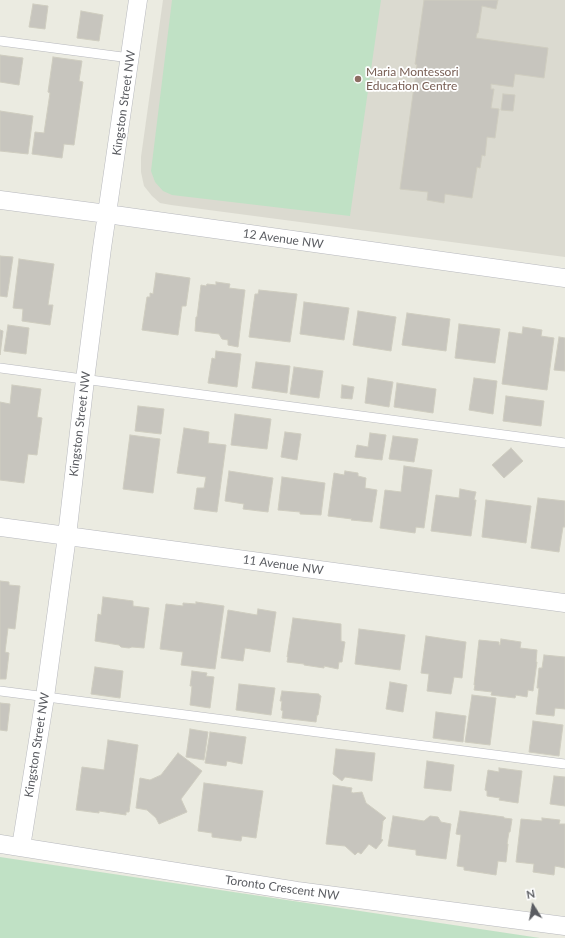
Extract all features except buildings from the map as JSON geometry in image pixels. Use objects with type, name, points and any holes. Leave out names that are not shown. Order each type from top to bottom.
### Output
[{"type":"street","name":"Kingston Street NW","points":[[21,848],[45,697],[67,536],[85,380],[107,214],[138,0]]},
{"type":"street","name":"12 Avenue NW","points":[[0,200],[565,278]]},
{"type":"street","name":"11 Avenue NW","points":[[0,527],[565,603]]},
{"type":"street","name":"Toronto Crescent NW","points":[[0,844],[297,891],[565,926]]},
{"type":"lane","points":[[0,40],[130,58]]},
{"type":"lane","points":[[0,368],[565,444]]},
{"type":"lane","points":[[0,691],[565,764]]},
{"type":"shaded area","name":"Maria Montessori Education Centre","points":[[163,0],[565,0],[565,257],[160,203],[144,186],[141,172],[141,157]]},
{"type":"green space","points":[[172,0],[381,0],[350,216],[172,195],[163,191],[155,182],[151,171]]},
{"type":"green space","points":[[0,857],[540,938],[0,938]]},
{"type":"place","name":"Maria Montessori Education Centre","points":[[358,79]]}]
